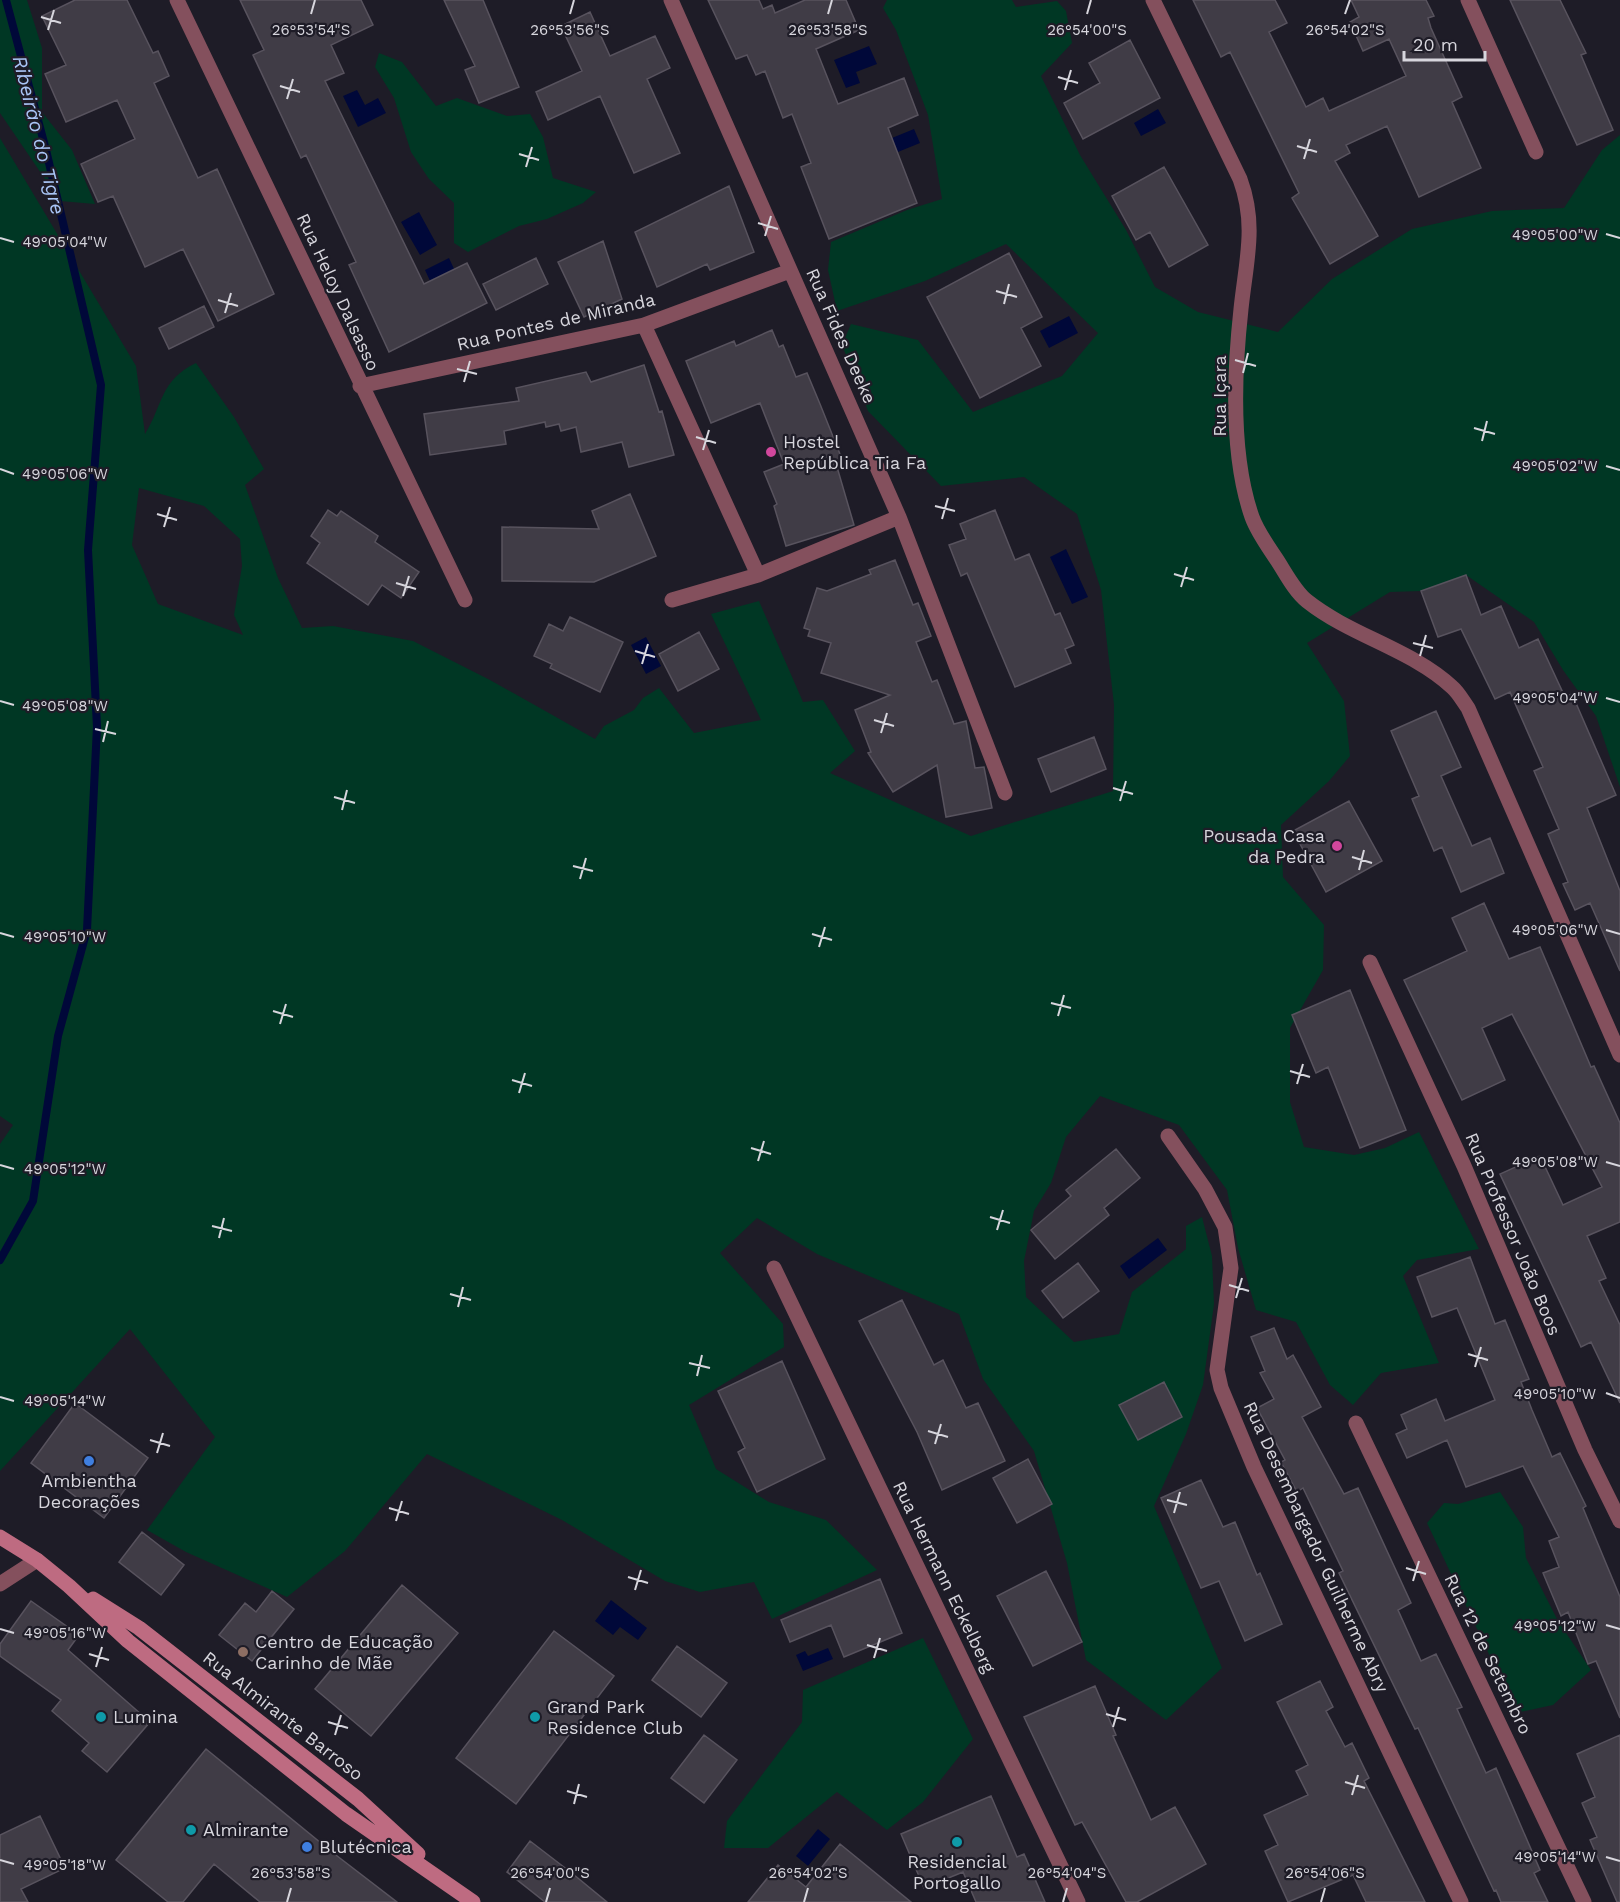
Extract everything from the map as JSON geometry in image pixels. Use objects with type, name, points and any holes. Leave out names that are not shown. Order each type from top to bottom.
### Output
[{"type":"main road","name":"Rua Almirante Barroso","points":[[0,1537],[37,1560],[69,1586],[128,1641],[346,1814],[467,1898]]},
{"type":"street","name":"Rua Heloy Dalsasso","points":[[177,0],[360,386],[465,600]]},
{"type":"street","name":"Rua Fides Deeke","points":[[671,0],[899,517],[1005,793]]},
{"type":"street","name":"Rua Içara","points":[[1153,0],[1240,179],[1249,203],[1251,225],[1241,312],[1237,398],[1240,463],[1252,518],[1273,555],[1305,600],[1354,631],[1425,667],[1453,687],[1468,708],[1620,1055]]},
{"type":"street","points":[[1468,0],[1536,152]]},
{"type":"street","name":"Rua Pontes de Miranda","points":[[360,386],[644,325],[790,271]]},
{"type":"street","points":[[644,325],[758,574]]},
{"type":"street","points":[[672,600],[758,574],[899,517]]},
{"type":"street","name":"Rua Professor João Boos","points":[[1370,962],[1464,1166],[1585,1450],[1620,1521]]},
{"type":"street","name":"Rua Desembargador Guilherme Abry","points":[[1168,1136],[1205,1189],[1225,1227],[1231,1268],[1216,1370],[1221,1388],[1254,1467],[1461,1902]]},
{"type":"street","name":"Rua Hermann Eckelberg","points":[[774,1268],[1078,1902]]},
{"type":"street","name":"Rua 12 de Setembro","points":[[1356,1423],[1584,1902]]},
{"type":"street","points":[[0,1584],[37,1560]]},
{"type":"green space","points":[[0,0],[27,0],[42,48],[42,112],[72,150],[95,204],[60,201],[0,113]]},
{"type":"green space","points":[[887,0],[1012,0],[1016,7],[1057,1],[1066,11],[1072,43],[1041,76],[1080,155],[1126,230],[1155,287],[1198,312],[1278,332],[1332,279],[1412,229],[1492,211],[1564,208],[1602,150],[1620,135],[1620,787],[1596,716],[1563,670],[1534,622],[1466,575],[1421,591],[1390,592],[1307,643],[1344,701],[1350,756],[1329,781],[1281,825],[1283,877],[1324,925],[1323,970],[1290,1028],[1290,1102],[1304,1147],[1354,1155],[1385,1148],[1419,1132],[1479,1249],[1417,1260],[1403,1276],[1439,1363],[1381,1373],[1353,1405],[1330,1385],[1296,1322],[1256,1310],[1238,1248],[1227,1190],[1179,1125],[1100,1096],[1066,1137],[1051,1183],[1034,1211],[1024,1261],[1026,1297],[1074,1342],[1119,1334],[1132,1292],[1186,1249],[1186,1226],[1202,1217],[1212,1256],[1214,1304],[1203,1385],[1186,1434],[1154,1506],[1222,1668],[1166,1720],[1086,1660],[1067,1563],[1034,1451],[983,1379],[959,1314],[817,1254],[757,1218],[720,1253],[783,1324],[784,1347],[689,1405],[716,1469],[769,1502],[826,1520],[877,1570],[772,1619],[754,1582],[700,1592],[665,1581],[562,1520],[427,1454],[345,1551],[287,1597],[186,1552],[147,1530],[215,1437],[130,1329],[0,1471],[0,1144],[13,1125],[0,1116],[0,138],[136,366],[145,434],[169,385],[175,377],[196,363],[234,417],[264,469],[245,485],[278,578],[302,628],[333,626],[413,641],[490,680],[595,739],[604,726],[634,710],[643,698],[659,688],[694,733],[761,720],[711,614],[759,601],[803,702],[823,700],[855,751],[830,773],[971,836],[1113,791],[1114,705],[1101,590],[1077,514],[1024,477],[941,486],[868,411],[842,345],[851,324],[918,340],[973,412],[1062,376],[1098,333],[1006,244],[925,281],[837,311],[828,270],[831,242],[907,210],[942,199],[928,115],[896,30],[883,8]],"holes":[[[139,488],[204,506],[240,539],[242,566],[234,615],[243,635],[158,604],[132,545]]]},
{"type":"green space","points":[[379,53],[402,62],[436,106],[457,98],[507,116],[530,114],[543,137],[553,178],[596,192],[583,203],[547,219],[519,226],[468,252],[454,243],[454,203],[429,179],[411,152],[394,98],[375,67]]},
{"type":"green space","points":[[1500,1492],[1523,1527],[1526,1558],[1558,1621],[1591,1670],[1553,1705],[1520,1712],[1495,1667],[1427,1523],[1444,1503],[1458,1504]]},
{"type":"green space","points":[[923,1638],[973,1739],[923,1802],[887,1830],[837,1792],[768,1848],[724,1848],[727,1821],[802,1722],[803,1690]]},
{"type":"shaded area","points":[[869,46],[877,64],[856,72],[860,83],[846,88],[834,60]]},
{"type":"shaded area","points":[[357,90],[365,105],[378,98],[386,113],[358,127],[343,96]]},
{"type":"shaded area","points":[[1158,109],[1166,123],[1141,136],[1134,123]]},
{"type":"shaded area","points":[[914,129],[920,143],[893,154],[887,140]]},
{"type":"shaded area","points":[[419,212],[437,245],[420,255],[401,222]]},
{"type":"shaded area","points":[[449,258],[455,271],[431,283],[425,270]]},
{"type":"shaded area","points":[[1069,316],[1078,333],[1049,348],[1040,331]]},
{"type":"shaded area","points":[[1066,549],[1088,597],[1072,604],[1050,557]]},
{"type":"shaded area","points":[[646,637],[661,666],[646,674],[631,645]]},
{"type":"shaded area","points":[[1158,1238],[1167,1250],[1129,1279],[1120,1266]]},
{"type":"shaded area","points":[[611,1600],[647,1628],[638,1640],[620,1627],[613,1635],[595,1621]]},
{"type":"shaded area","points":[[828,1648],[833,1659],[803,1671],[796,1655],[805,1651],[808,1656]]},
{"type":"shaded area","points":[[818,1829],[830,1839],[808,1866],[796,1856]]},
{"type":"building","points":[[75,0],[127,0],[153,53],[158,51],[169,76],[154,83],[198,178],[217,169],[274,294],[218,321],[183,249],[145,267],[113,196],[98,202],[81,164],[135,139],[117,100],[66,122],[45,74],[66,65],[42,16]]},
{"type":"building","points":[[240,0],[361,0],[373,25],[331,45],[344,73],[325,81],[424,284],[467,263],[487,303],[389,352],[349,265],[356,262],[306,155],[301,158],[253,55],[264,50]]},
{"type":"building","points":[[444,0],[483,0],[519,87],[479,103],[465,70],[475,66]]},
{"type":"building","points":[[708,0],[759,0],[763,9],[772,5],[775,13],[805,0],[846,0],[859,30],[816,49],[838,104],[904,78],[918,115],[888,128],[917,203],[829,239],[801,167],[811,163],[792,114],[783,118],[765,71],[756,75],[747,55],[736,59]]},
{"type":"building","points":[[1193,0],[1275,0],[1287,23],[1269,32],[1306,107],[1323,98],[1329,111],[1406,76],[1389,39],[1363,51],[1350,22],[1359,17],[1351,0],[1426,0],[1434,16],[1428,18],[1431,28],[1462,97],[1452,102],[1481,168],[1419,197],[1387,126],[1346,145],[1350,153],[1335,161],[1378,236],[1330,264],[1292,198],[1299,193],[1230,52],[1221,57]]},
{"type":"building","points":[[1510,0],[1560,0],[1586,53],[1581,55],[1613,130],[1577,145]]},
{"type":"building","points":[[590,12],[610,56],[655,36],[670,68],[647,79],[680,153],[634,173],[600,96],[548,120],[536,92],[582,71],[561,26]]},
{"type":"building","points":[[1130,40],[1160,98],[1083,139],[1064,103],[1100,83],[1089,63]]},
{"type":"building","points":[[1164,167],[1208,245],[1169,267],[1150,232],[1136,240],[1112,196]]},
{"type":"building","points":[[729,186],[754,252],[710,270],[707,264],[657,287],[635,232]]},
{"type":"building","points":[[603,241],[622,299],[584,317],[558,262]]},
{"type":"building","points":[[1009,253],[1042,317],[1021,328],[1041,366],[980,398],[927,297]]},
{"type":"building","points":[[536,258],[548,284],[496,310],[483,284]]},
{"type":"building","points":[[204,306],[214,327],[169,349],[159,328]]},
{"type":"building","points":[[772,330],[779,347],[783,345],[796,377],[807,373],[844,464],[837,467],[854,525],[786,546],[774,506],[777,504],[764,472],[784,464],[760,403],[711,423],[686,361],[734,341],[736,346]]},
{"type":"building","points":[[644,365],[659,412],[662,411],[674,455],[629,467],[622,442],[581,452],[576,427],[561,431],[559,424],[546,427],[545,422],[504,431],[506,444],[430,455],[424,414],[519,401],[516,388],[586,372],[591,382]]},
{"type":"building","points":[[630,494],[656,556],[594,582],[502,581],[502,527],[599,529],[592,511]]},
{"type":"building","points":[[328,510],[337,516],[341,511],[378,536],[375,542],[419,572],[401,598],[382,585],[368,605],[307,563],[320,543],[311,536]]},
{"type":"building","points":[[995,510],[1015,560],[1029,554],[1055,615],[1060,613],[1074,645],[1065,649],[1071,663],[1015,687],[967,573],[961,576],[949,545],[966,539],[960,524]]},
{"type":"building","points":[[895,560],[913,605],[918,603],[931,636],[916,642],[932,682],[937,680],[954,724],[966,721],[975,768],[984,767],[992,808],[946,817],[937,765],[893,792],[868,753],[871,752],[855,710],[890,695],[821,673],[831,643],[808,636],[810,630],[804,628],[817,588],[827,591],[871,574],[869,570]]},
{"type":"building","points":[[1466,575],[1481,615],[1501,606],[1519,648],[1538,639],[1565,697],[1572,694],[1616,795],[1587,808],[1620,891],[1620,971],[1590,903],[1575,910],[1563,884],[1568,882],[1548,834],[1559,829],[1534,771],[1543,767],[1510,692],[1495,699],[1461,629],[1438,637],[1421,591]]},
{"type":"building","points":[[570,617],[623,642],[600,692],[550,668],[552,664],[534,656],[549,624],[563,631]]},
{"type":"building","points":[[699,632],[719,669],[678,691],[659,654]]},
{"type":"building","points":[[1436,711],[1461,767],[1441,776],[1472,846],[1490,838],[1504,873],[1461,892],[1442,847],[1434,851],[1412,799],[1419,796],[1391,731]]},
{"type":"building","points":[[1094,737],[1106,769],[1051,792],[1038,759]]},
{"type":"building","name":"Pousada Casa da Pedra","points":[[1349,801],[1382,861],[1326,892],[1293,831]]},
{"type":"building","points":[[1484,903],[1509,959],[1540,947],[1591,1067],[1594,1066],[1620,1123],[1620,1222],[1587,1236],[1606,1278],[1599,1281],[1620,1325],[1620,1403],[1591,1342],[1581,1347],[1500,1174],[1540,1156],[1563,1205],[1602,1187],[1512,1014],[1482,1028],[1505,1080],[1462,1100],[1404,980],[1467,951],[1452,918]]},
{"type":"building","points":[[1350,990],[1406,1130],[1360,1148],[1328,1067],[1316,1073],[1292,1015]]},
{"type":"building","points":[[1116,1149],[1140,1178],[1104,1208],[1109,1215],[1055,1259],[1031,1230],[1071,1196],[1066,1190]]},
{"type":"building","points":[[1470,1257],[1495,1324],[1505,1320],[1529,1379],[1521,1382],[1532,1410],[1552,1457],[1560,1453],[1586,1506],[1583,1508],[1620,1597],[1620,1718],[1596,1661],[1588,1664],[1568,1612],[1561,1616],[1543,1573],[1559,1567],[1549,1541],[1559,1537],[1523,1466],[1466,1487],[1447,1440],[1407,1458],[1396,1434],[1407,1429],[1401,1415],[1436,1399],[1445,1421],[1495,1400],[1457,1308],[1432,1317],[1417,1277]]},
{"type":"building","points":[[1078,1263],[1099,1291],[1063,1318],[1042,1291]]},
{"type":"building","points":[[902,1300],[934,1365],[943,1360],[966,1408],[978,1403],[1005,1461],[942,1490],[917,1432],[859,1321]]},
{"type":"building","points":[[1274,1328],[1287,1359],[1293,1355],[1321,1407],[1302,1417],[1344,1494],[1358,1488],[1411,1603],[1398,1610],[1421,1661],[1436,1654],[1462,1707],[1457,1709],[1486,1773],[1496,1768],[1540,1870],[1534,1873],[1548,1902],[1501,1902],[1496,1890],[1494,1891],[1418,1728],[1415,1729],[1339,1573],[1343,1571],[1303,1488],[1297,1492],[1281,1462],[1285,1460],[1257,1408],[1274,1399],[1260,1373],[1265,1371],[1251,1337]]},
{"type":"building","points":[[782,1361],[825,1459],[757,1492],[738,1452],[745,1448],[718,1391]]},
{"type":"building","points":[[1164,1382],[1182,1417],[1138,1440],[1119,1405]]},
{"type":"building","name":"Ambientha Decorações","points":[[75,1403],[148,1458],[104,1518],[31,1463]]},
{"type":"building","points":[[1028,1459],[1052,1504],[1017,1523],[993,1478]]},
{"type":"building","points":[[1201,1480],[1223,1527],[1235,1522],[1257,1575],[1260,1573],[1282,1624],[1245,1641],[1219,1581],[1201,1588],[1161,1498]]},
{"type":"building","points":[[142,1532],[184,1565],[161,1595],[119,1562]]},
{"type":"building","points":[[1046,1571],[1082,1642],[1033,1666],[997,1596]]},
{"type":"building","points":[[880,1579],[902,1633],[844,1657],[831,1625],[790,1642],[781,1620]]},
{"type":"building","points":[[402,1585],[458,1633],[371,1736],[315,1689]]},
{"type":"building","points":[[272,1591],[294,1609],[252,1661],[219,1635],[245,1603],[256,1612]]},
{"type":"building","points":[[31,1601],[79,1635],[68,1650],[150,1722],[107,1772],[82,1751],[89,1743],[52,1711],[61,1700],[0,1656],[0,1644]]},
{"type":"building","name":"Grand Park Residence Club","points":[[554,1631],[614,1676],[516,1804],[456,1758]]},
{"type":"building","points":[[677,1646],[727,1683],[701,1717],[652,1680]]},
{"type":"building","points":[[1320,1681],[1333,1707],[1326,1711],[1345,1747],[1352,1743],[1369,1778],[1364,1781],[1425,1902],[1366,1902],[1353,1875],[1288,1902],[1265,1851],[1278,1845],[1264,1815],[1308,1795],[1296,1771],[1308,1765],[1277,1702]]},
{"type":"building","points":[[1095,1686],[1116,1735],[1113,1736],[1151,1820],[1175,1807],[1206,1864],[1137,1902],[1126,1902],[1082,1822],[1075,1825],[1024,1717]]},
{"type":"building","points":[[704,1735],[737,1760],[704,1803],[671,1778]]},
{"type":"building","points":[[1620,1735],[1620,1902],[1617,1902],[1590,1840],[1597,1837],[1582,1803],[1595,1797],[1577,1754]]},
{"type":"building","points":[[206,1749],[397,1902],[260,1902],[214,1864],[183,1902],[168,1902],[116,1860]]},
{"type":"building","name":"Residencial Portogallo","points":[[991,1796],[1017,1857],[1024,1854],[1045,1902],[976,1902],[963,1872],[924,1888],[901,1834]]},
{"type":"building","points":[[40,1816],[65,1868],[21,1889],[28,1902],[0,1902],[0,1835]]},
{"type":"building","points":[[530,1841],[607,1902],[545,1902],[507,1872]]},
{"type":"building","points":[[840,1844],[911,1902],[748,1902],[778,1865],[806,1887]]},
{"type":"waterway","name":"Ribeirão do Tigre","points":[[0,1260],[33,1201],[58,1036],[87,930],[97,727],[88,550],[101,385],[46,150],[6,0]]},
{"type":"place","name":"Hostel República Tia Fa","points":[[771,452]]},
{"type":"place","name":"Pousada Casa da Pedra","points":[[1337,846]]},
{"type":"place","name":"Ambientha Decorações","points":[[89,1461]]},
{"type":"place","name":"Centro de Educação Carinho de Mãe","points":[[243,1652]]},
{"type":"place","name":"Lumina","points":[[101,1717]]},
{"type":"place","name":"Grand Park Residence Club","points":[[535,1717]]},
{"type":"place","name":"Almirante","points":[[191,1830]]},
{"type":"place","name":"Residencial Portogallo","points":[[957,1842]]},
{"type":"place","name":"Blutécnica","points":[[307,1847]]}]
